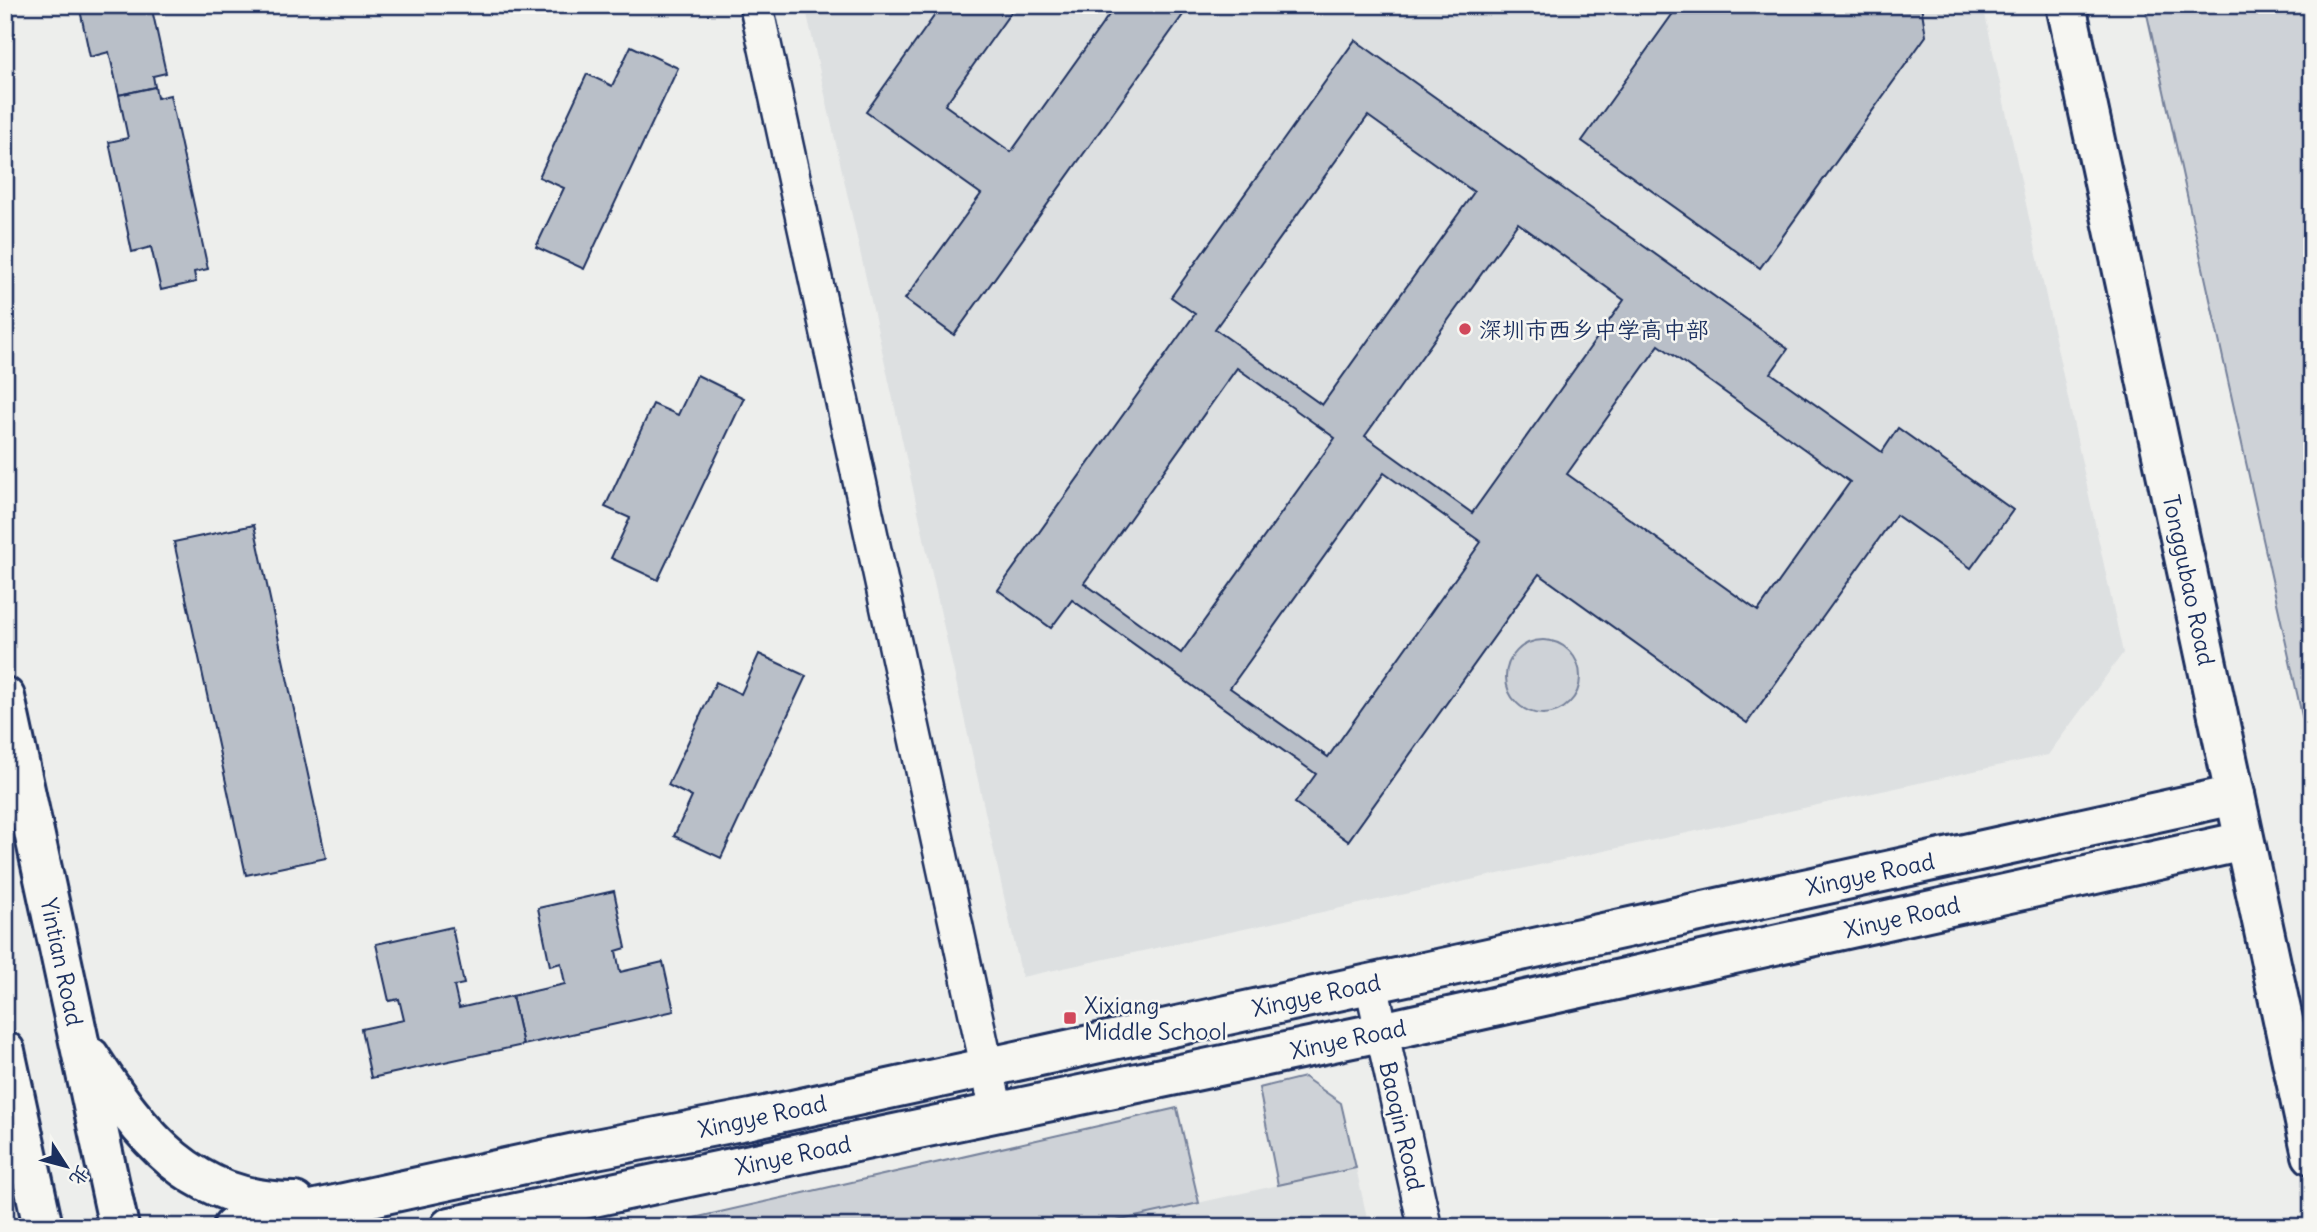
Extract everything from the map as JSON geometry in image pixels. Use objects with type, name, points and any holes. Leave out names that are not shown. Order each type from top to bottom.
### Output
[{"type":"main road","name":"Tonggubao Road","points":[[2066,5],[2312,1155]]},
{"type":"main road","name":"Yintian Road","points":[[5,697],[118,1227]]},
{"type":"main road","name":"Xingye Road","points":[[233,1227],[575,1153],[751,1119],[2235,795]]},
{"type":"main road","name":"Xinye Road","points":[[450,1227],[1381,1032],[2244,841]]},
{"type":"main road","points":[[79,1041],[114,1095],[144,1132],[178,1165],[205,1183],[237,1195],[275,1202],[346,1202]]},
{"type":"main road","points":[[5,1053],[43,1227]]},
{"type":"street","points":[[756,5],[997,1113]]},
{"type":"street","name":"Baoqin Road","points":[[1371,984],[1425,1227]]},
{"type":"shaded area","name":"深圳市西乡中学高中部","points":[[805,5],[1983,5],[2123,653],[2048,755],[1022,977]]},
{"type":"shaded area","points":[[2145,5],[2312,5],[2312,761]]},
{"type":"shaded area","points":[[1536,640],[1550,640],[1564,646],[1574,656],[1580,677],[1574,698],[1564,708],[1550,714],[1536,714],[1522,708],[1512,698],[1506,684],[1506,670],[1512,656],[1522,646]]},
{"type":"shaded area","points":[[1304,1077],[1341,1103],[1356,1168],[1278,1185],[1259,1088]]},
{"type":"shaded area","points":[[1177,1108],[1199,1203],[1089,1227],[654,1227]]},
{"type":"shaded area","points":[[1356,1168],[1369,1227],[1089,1227]]},
{"type":"building","points":[[79,5],[151,5],[166,73],[153,76],[155,87],[119,95],[109,52],[90,57]]},
{"type":"building","points":[[942,5],[1016,5],[945,105],[1011,152],[1116,5],[1190,5],[954,335],[905,299],[981,194],[866,112]]},
{"type":"building","points":[[1679,5],[1921,5],[1926,36],[1760,268],[1582,141]]},
{"type":"building","points":[[1355,40],[1788,349],[1771,373],[1882,452],[1898,428],[2013,510],[1971,568],[1896,515],[1747,723],[1539,574],[1348,841],[1295,803],[1316,774],[1072,600],[1051,628],[998,590],[1195,314],[1171,297]],"holes":[[[1368,116],[1474,192],[1322,405],[1215,329]],[[1518,223],[1624,300],[1472,513],[1365,436]],[[1659,345],[1850,482],[1758,611],[1567,474]],[[1237,368],[1335,438],[1181,653],[1084,583]],[[1384,473],[1481,542],[1328,757],[1230,688]]]},
{"type":"building","points":[[631,46],[678,68],[584,269],[536,247],[564,188],[539,177],[587,74],[612,86]]},
{"type":"building","points":[[155,87],[157,98],[170,95],[208,269],[194,272],[196,282],[161,290],[151,247],[132,252],[109,142],[128,138],[119,95]]},
{"type":"building","points":[[697,375],[744,398],[658,580],[611,558],[630,518],[605,507],[653,404],[678,415]]},
{"type":"building","points":[[254,525],[326,858],[246,875],[174,542]]},
{"type":"building","points":[[759,654],[806,676],[721,858],[674,836],[692,797],[668,785],[716,682],[741,694]]},
{"type":"building","points":[[614,891],[626,948],[616,951],[620,972],[663,962],[674,1011],[523,1045],[512,996],[565,984],[561,963],[550,966],[538,908]]},
{"type":"building","points":[[452,927],[464,984],[454,986],[459,1008],[512,996],[523,1045],[371,1078],[361,1029],[404,1020],[399,999],[389,1001],[376,944]]},
{"type":"place","name":"深圳市西乡中学高中部","points":[[1465,329]]},
{"type":"place","name":"Xixiang Middle School","points":[[1070,1018]]}]
